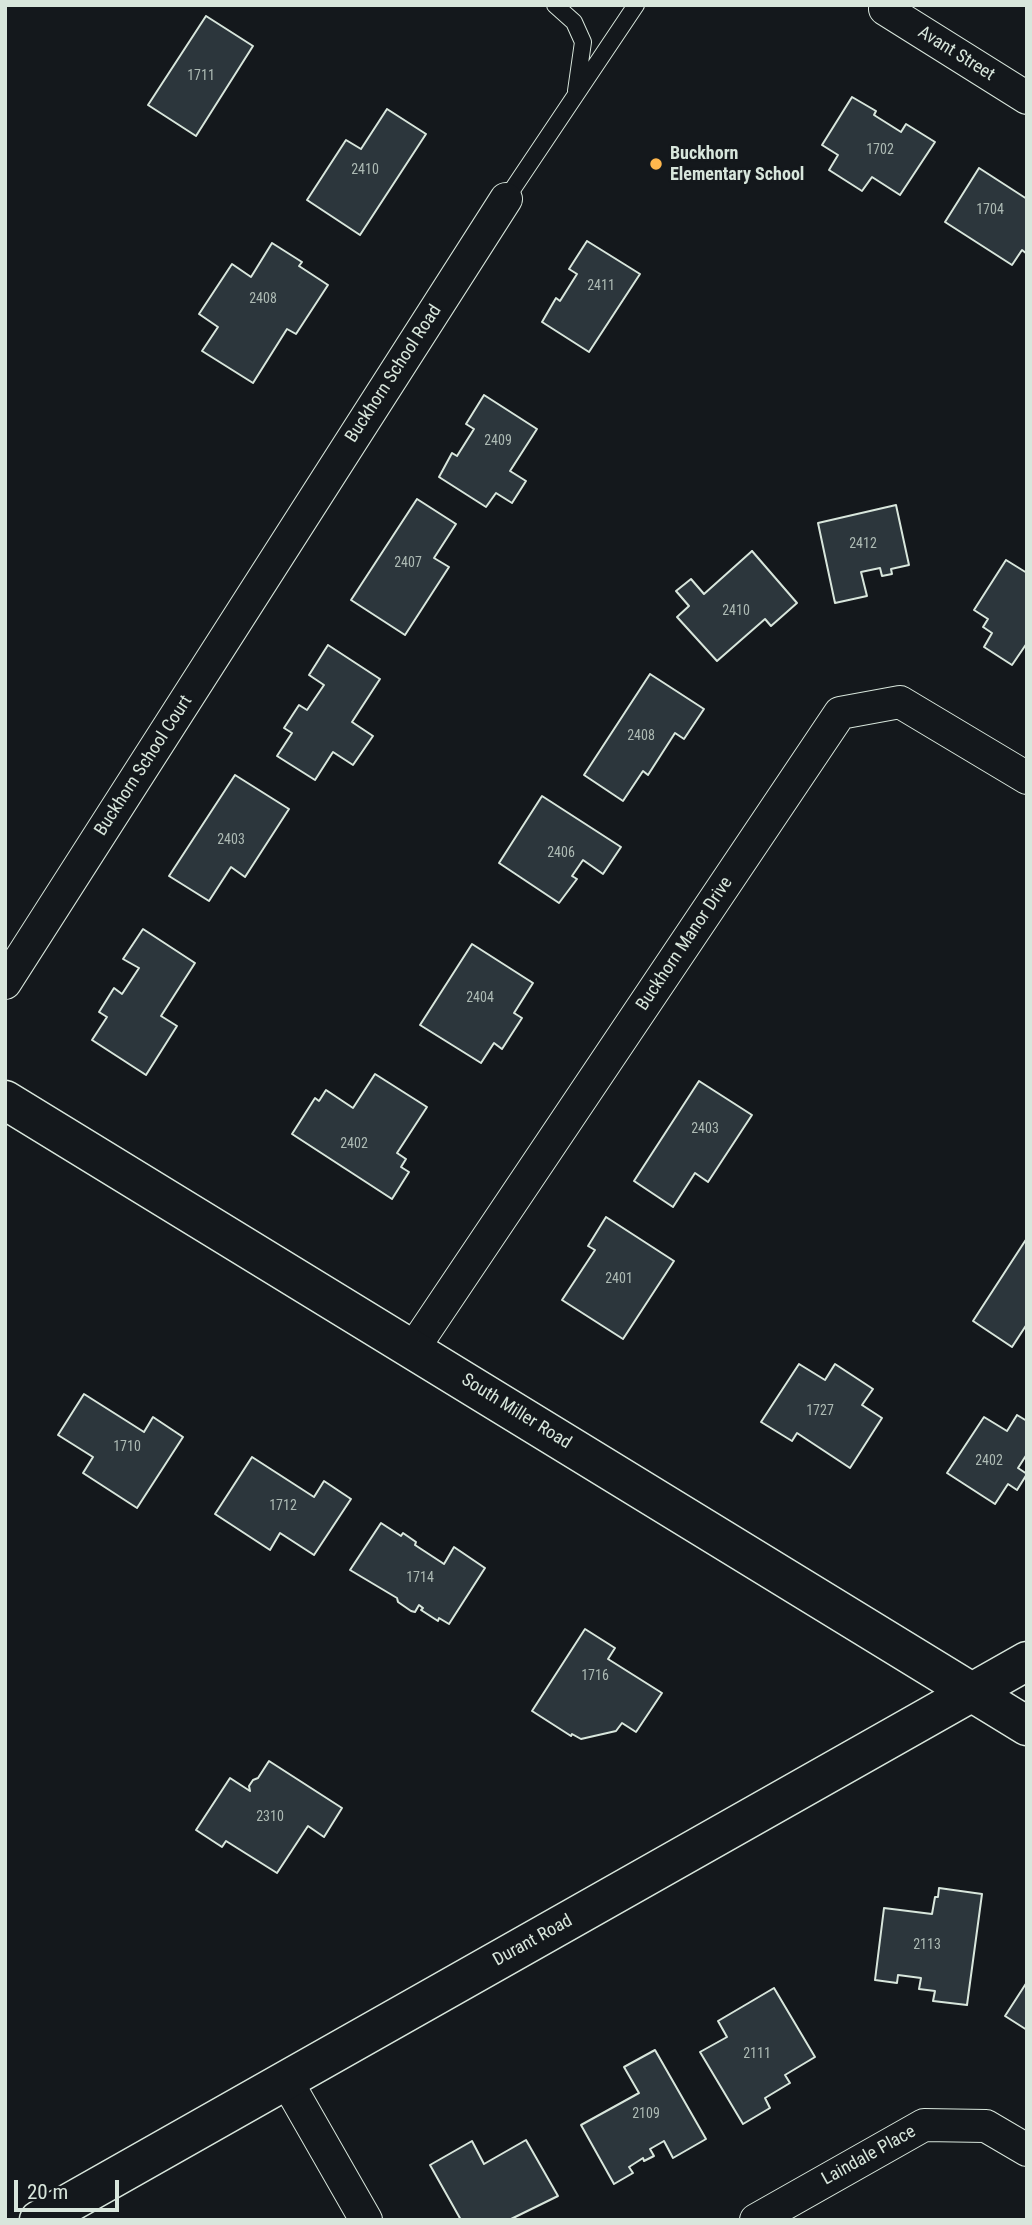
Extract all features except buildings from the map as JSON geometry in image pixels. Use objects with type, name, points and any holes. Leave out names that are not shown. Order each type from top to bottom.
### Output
[{"type":"street","name":"Avant Street","points":[[882,7],[1027,98]]},
{"type":"street","name":"Buckhorn School Road","points":[[283,549],[506,199]]},
{"type":"street","name":"Buckhorn School Court","points":[[5,984],[283,549]]},
{"type":"street","name":"Buckhorn Manor Drive","points":[[414,1349],[840,713],[900,702],[1027,778]]},
{"type":"street","name":"South Miller Road","points":[[5,1100],[1027,1726]]},
{"type":"street","name":"Durant Road","points":[[39,2220],[1027,1661]]},
{"type":"street","points":[[286,2080],[366,2220]]},
{"type":"street","name":"Laindale Place","points":[[757,2220],[923,2126],[986,2126],[1027,2150]]},
{"type":"lane","points":[[555,5],[573,22],[583,42],[575,97]]},
{"type":"lane","points":[[506,199],[636,5]]},
{"type":"place","name":"Buckhorn Elementary School","points":[[656,164]]}]
